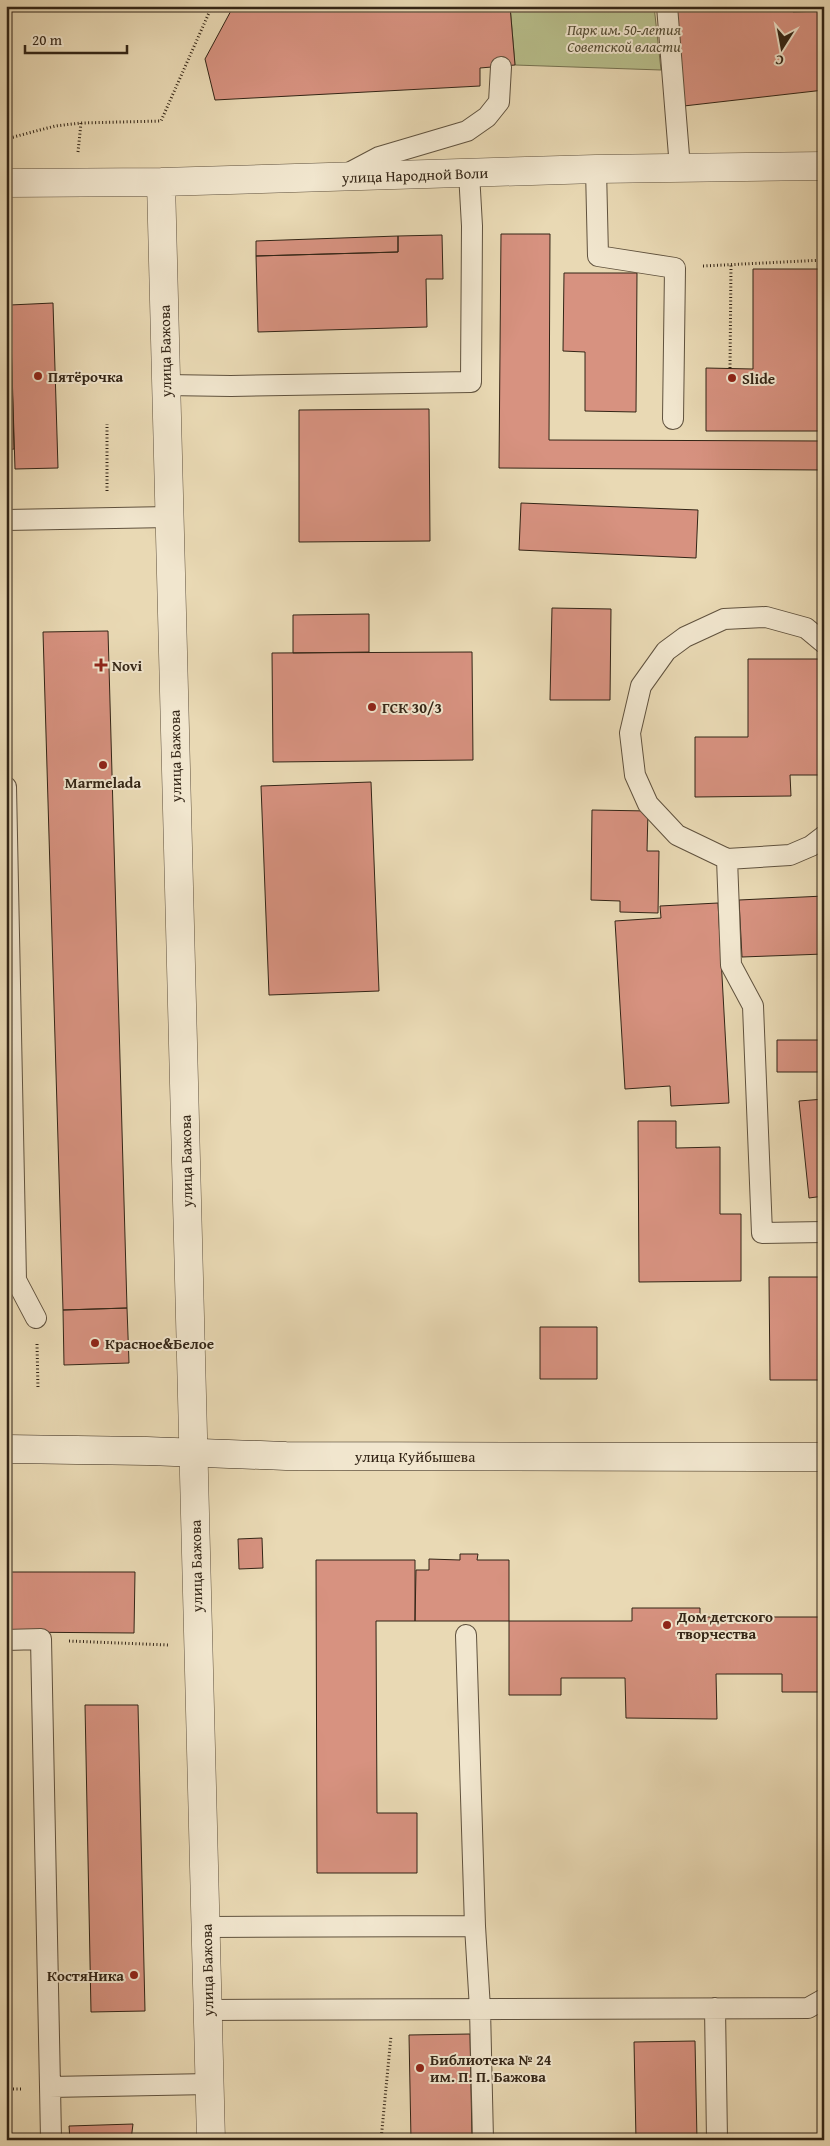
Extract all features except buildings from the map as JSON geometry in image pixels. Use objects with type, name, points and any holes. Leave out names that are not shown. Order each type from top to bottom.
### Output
[{"type":"street","name":"улица Народной Воли","points":[[6,183],[161,182],[596,169],[824,166]]},
{"type":"street","name":"улица Бажова","points":[[161,182],[211,2140]]},
{"type":"street","name":"улица Куйбышева","points":[[6,1449],[147,1451],[286,1456],[824,1457]]},
{"type":"lane","points":[[667,6],[680,168]]},
{"type":"lane","points":[[341,177],[379,157],[468,131],[487,118],[499,102],[501,67]]},
{"type":"lane","points":[[596,169],[598,256],[675,268],[673,419]]},
{"type":"lane","points":[[166,385],[231,386],[471,382],[472,226],[469,173]]},
{"type":"lane","points":[[6,520],[169,517]]},
{"type":"lane","points":[[824,643],[806,628],[766,617],[724,619],[685,637],[666,651],[641,686],[630,733],[635,775],[648,804],[677,835],[727,859],[790,855],[811,846],[824,836]]},
{"type":"lane","points":[[6,787],[11,1280],[36,1318]]},
{"type":"lane","points":[[727,859],[732,965],[753,1006],[762,1233],[824,1232]]},
{"type":"lane","points":[[466,1635],[483,2140]]},
{"type":"lane","points":[[6,1640],[41,1640],[51,2140]]},
{"type":"lane","points":[[206,1927],[475,1926]]},
{"type":"lane","points":[[208,2010],[808,2008],[824,1999]]},
{"type":"lane","points":[[715,2008],[717,2140]]},
{"type":"lane","points":[[50,2087],[210,2084]]},
{"type":"path","points":[[6,138],[55,126],[81,123],[161,121],[212,6]]},
{"type":"path","points":[[78,152],[81,123]]},
{"type":"path","points":[[675,268],[824,260]]},
{"type":"path","points":[[730,368],[731,265]]},
{"type":"path","points":[[107,518],[108,424]]},
{"type":"path","points":[[36,1318],[38,1389]]},
{"type":"path","points":[[41,1640],[178,1645]]},
{"type":"path","points":[[382,2140],[391,2032],[413,2009]]},
{"type":"green space","name":"Парк им. 50-летия Советской власти","points":[[510,6],[654,6],[661,70],[515,65]]},
{"type":"place","name":"Пятёрочка","points":[[38,376]]},
{"type":"place","name":"Slide","points":[[732,378]]},
{"type":"place","name":"Novi","points":[[101,665]]},
{"type":"place","name":"ГСК 30/3","points":[[372,707]]},
{"type":"place","name":"Marmelada","points":[[103,765]]},
{"type":"place","name":"Красное&Белое","points":[[95,1343]]},
{"type":"place","name":"Дом детского творчества","points":[[667,1625]]},
{"type":"place","name":"КостяНика","points":[[134,1975]]},
{"type":"place","name":"Библиотека № 24 им. П. П. Бажова","points":[[420,2068]]}]
